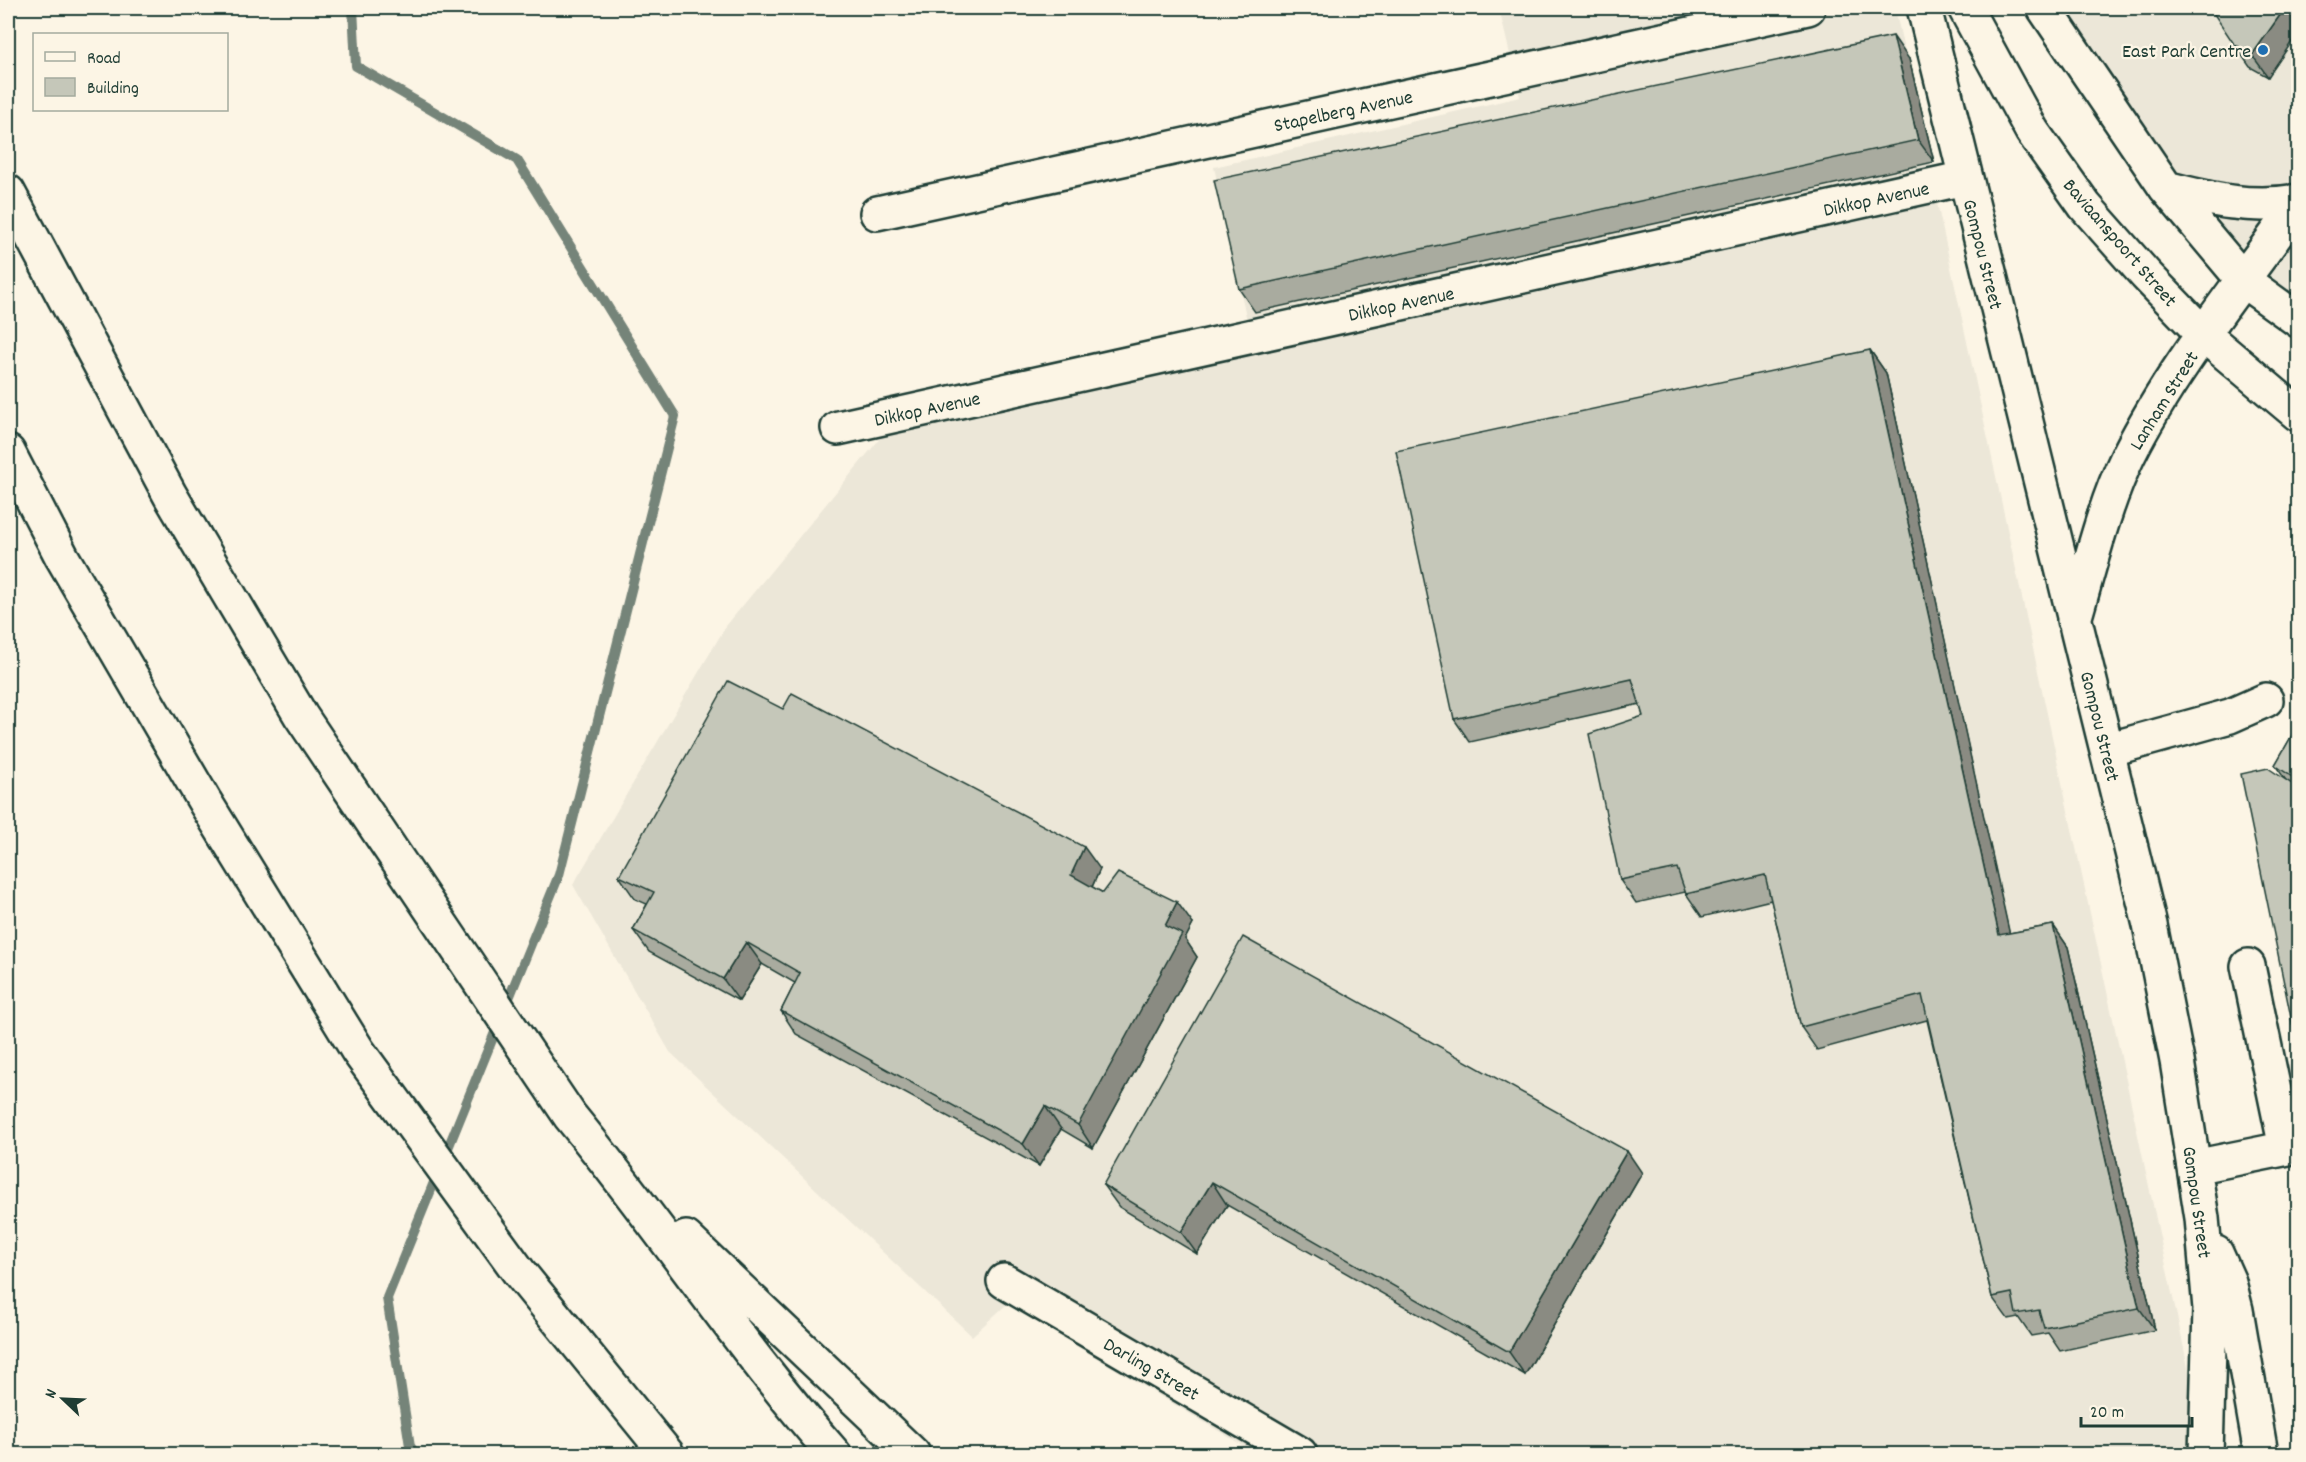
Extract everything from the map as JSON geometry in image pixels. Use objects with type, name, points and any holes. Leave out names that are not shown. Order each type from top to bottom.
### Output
[{"type":"main road","name":"Stapelberg Avenue","points":[[877,213],[1808,8]]},
{"type":"main road","name":"Gompou Street","points":[[1924,8],[2152,936],[2177,1061],[2203,1230],[2210,1310],[2206,1455]]},
{"type":"main road","name":"Baviaanspoort Street","points":[[1965,8],[2032,131],[2085,206],[2146,275],[2204,334],[2298,414]]},
{"type":"main road","points":[[2044,8],[2166,188],[2244,281],[2298,320]]},
{"type":"main road","name":"Dikkop Avenue","points":[[838,428],[1965,178]]},
{"type":"main road","points":[[2166,188],[2229,203],[2298,202]]},
{"type":"main road","points":[[8,192],[170,495],[301,716],[570,1116],[619,1175],[792,1407],[834,1455]]},
{"type":"main road","name":"Lanham Street","points":[[2074,620],[2110,501],[2128,457],[2162,396],[2298,202]]},
{"type":"main road","points":[[8,452],[62,557],[205,802],[358,1051],[519,1272],[645,1455]]},
{"type":"main road","points":[[2107,750],[2230,716],[2266,700]]},
{"type":"main road","points":[[2194,1167],[2292,1147],[2248,966]]},
{"type":"main road","points":[[619,1175],[913,1455]]},
{"type":"main road","points":[[2203,1230],[2229,1282],[2260,1455]]},
{"type":"main road","points":[[519,1272],[667,1455]]},
{"type":"main road","name":"Darling Street","points":[[1004,1281],[1300,1455]]},
{"type":"shaded area","points":[[1499,8],[1895,8],[2192,1386],[2186,1454],[1257,1454],[1007,1304],[972,1336],[670,1052],[573,885],[726,626],[882,436],[1253,349],[1214,167],[1520,97]]},
{"type":"shaded area","points":[[2055,8],[2298,8],[2298,310],[2252,276]]},
{"type":"building","points":[[2210,8],[2285,8],[2252,55],[2234,44]]},
{"type":"building","points":[[1893,36],[1918,140],[1239,289],[1214,180]]},
{"type":"building","points":[[1870,350],[1999,935],[2053,925],[2139,1308],[2044,1328],[2039,1310],[2016,1314],[2012,1293],[1992,1297],[1922,995],[1801,1027],[1765,875],[1686,894],[1677,868],[1620,880],[1589,734],[1643,716],[1632,679],[1454,719],[1396,451]]},
{"type":"building","points":[[728,681],[783,709],[792,693],[1084,847],[1071,875],[1103,893],[1118,873],[1177,902],[1165,926],[1182,934],[1078,1125],[1045,1106],[1023,1144],[781,1011],[800,973],[746,942],[723,979],[633,930],[654,892],[619,876]]},
{"type":"building","points":[[2298,725],[2298,781],[2275,765]]},
{"type":"building","points":[[2268,768],[2298,788],[2298,1031],[2294,1032],[2241,774]]},
{"type":"building","points":[[1243,937],[1627,1151],[1509,1352],[1212,1182],[1181,1232],[1103,1185]]},
{"type":"waterway","points":[[353,8],[356,66],[517,160],[675,416],[559,875],[387,1298],[410,1446],[415,1454]]},
{"type":"place","name":"East Park Centre","points":[[2263,50]]}]
